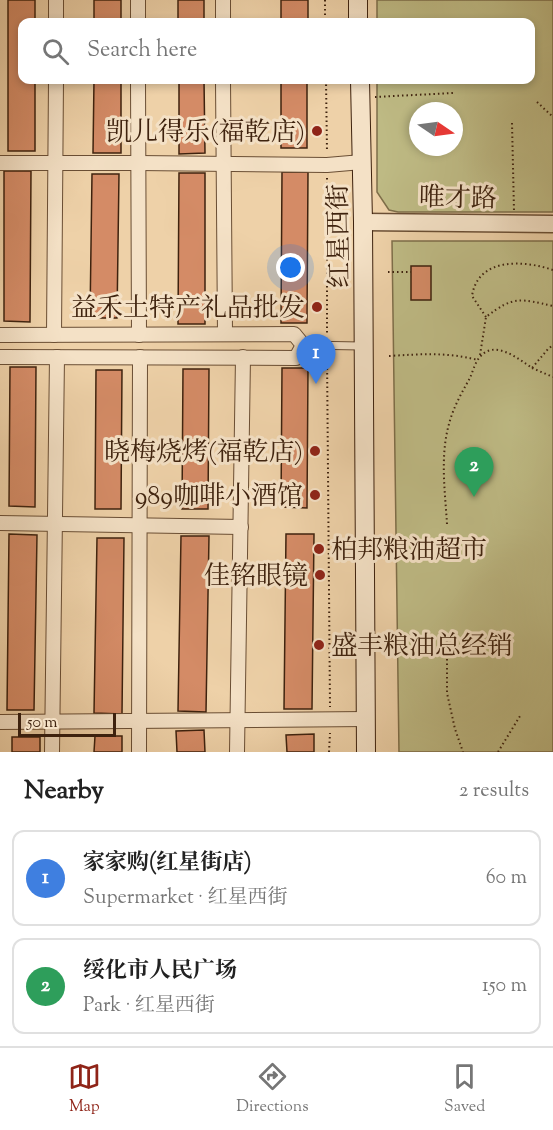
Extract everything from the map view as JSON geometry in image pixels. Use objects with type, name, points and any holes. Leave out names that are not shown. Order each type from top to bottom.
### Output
[{"type":"main road","points":[[358,0],[358,18]]},
{"type":"main road","name":"红星西街","points":[[360,84],[366,752]]},
{"type":"street","points":[[56,0],[56,18]]},
{"type":"street","points":[[138,0],[138,18]]},
{"type":"street","points":[[223,0],[223,18]]},
{"type":"street","points":[[54,335],[56,84]]},
{"type":"street","points":[[138,84],[139,335]]},
{"type":"street","points":[[223,84],[225,334]]},
{"type":"street","points":[[0,163],[327,165],[362,162]]},
{"type":"street","name":"唯才路","points":[[363,222],[553,224]]},
{"type":"street","points":[[0,335],[294,334],[303,345],[296,358],[0,357]]},
{"type":"street","points":[[52,752],[57,357]]},
{"type":"street","points":[[139,752],[140,357]]},
{"type":"street","points":[[237,752],[243,357]]},
{"type":"street","points":[[0,523],[241,527]]},
{"type":"street","points":[[0,722],[366,719]]},
{"type":"lane","points":[[303,345],[364,346]]},
{"type":"path","points":[[325,0],[325,18]]},
{"type":"path","points":[[326,84],[329,752]]},
{"type":"path","points":[[375,97],[453,93]]},
{"type":"path","points":[[537,102],[553,117]]},
{"type":"path","points":[[512,123],[514,216]]},
{"type":"path","points":[[486,317],[472,296],[474,286],[488,270],[517,263],[553,270]]},
{"type":"path","points":[[388,272],[411,272]]},
{"type":"path","points":[[447,524],[444,446],[449,423],[479,358],[486,317],[498,307],[511,301],[530,301],[553,306]]},
{"type":"path","points":[[532,368],[553,345]]},
{"type":"path","points":[[389,356],[455,354],[479,358],[488,351],[506,351],[532,368],[553,377]]},
{"type":"path","points":[[447,641],[447,693],[463,752]]},
{"type":"path","points":[[498,752],[520,716]]},
{"type":"shaded area","points":[[377,0],[553,0],[553,212],[398,212],[389,210],[377,192],[377,84],[535,84],[535,18],[377,18]]},
{"type":"shaded area","points":[[392,241],[553,241],[553,752],[399,752]]},
{"type":"building","points":[[8,0],[35,0],[35,18],[18,18],[18,84],[35,84],[35,151],[8,151]]},
{"type":"building","points":[[94,0],[121,0],[121,18],[94,18]]},
{"type":"building","points":[[178,0],[204,0],[204,18],[178,18]]},
{"type":"building","points":[[281,0],[308,0],[308,18],[281,18]]},
{"type":"building","points":[[94,84],[121,84],[121,153],[93,153]]},
{"type":"building","points":[[179,84],[204,84],[205,153],[179,154]]},
{"type":"building","points":[[281,84],[307,84],[307,148],[281,148]]},
{"type":"building","points":[[4,171],[31,171],[30,322],[4,321]]},
{"type":"building","points":[[282,172],[308,172],[307,323],[281,323]]},
{"type":"building","points":[[179,173],[205,173],[205,324],[178,324]]},
{"type":"building","points":[[92,174],[119,174],[117,318],[90,318]]},
{"type":"building","points":[[411,266],[431,266],[431,300],[411,300]]},
{"type":"building","points":[[10,367],[36,367],[35,507],[9,506]]},
{"type":"building","points":[[282,368],[308,368],[307,508],[281,507]]},
{"type":"building","points":[[183,369],[209,369],[208,509],[182,509]]},
{"type":"building","points":[[96,370],[122,370],[121,509],[95,509]]},
{"type":"building","points":[[9,534],[37,535],[34,710],[7,710]]},
{"type":"building","points":[[286,534],[314,534],[312,709],[284,709]]},
{"type":"building","points":[[181,536],[209,536],[206,712],[178,711]]},
{"type":"building","points":[[97,538],[124,538],[122,714],[94,713]]},
{"type":"building","points":[[204,730],[205,752],[177,752],[176,731]]},
{"type":"building","points":[[314,734],[314,752],[287,752],[286,735]]},
{"type":"building","points":[[95,736],[122,736],[122,752],[94,752]]},
{"type":"building","points":[[12,737],[40,737],[40,752],[12,752]]},
{"type":"place","name":"凯儿得乐(福乾店)","points":[[317,131]]},
{"type":"place","name":"益禾土特产礼品批发","points":[[317,307]]},
{"type":"place","name":"家家购(红星街店)","points":[[316,384]]},
{"type":"place","name":"晓梅烧烤(福乾店)","points":[[315,451]]},
{"type":"place","name":"989咖啡小酒馆","points":[[315,495]]},
{"type":"place","name":"绥化市人民广场","points":[[474,497]]},
{"type":"place","name":"柏邦粮油超市","points":[[319,549]]},
{"type":"place","name":"佳铭眼镜","points":[[320,575]]},
{"type":"place","name":"盛丰粮油总经销","points":[[319,645]]}]
